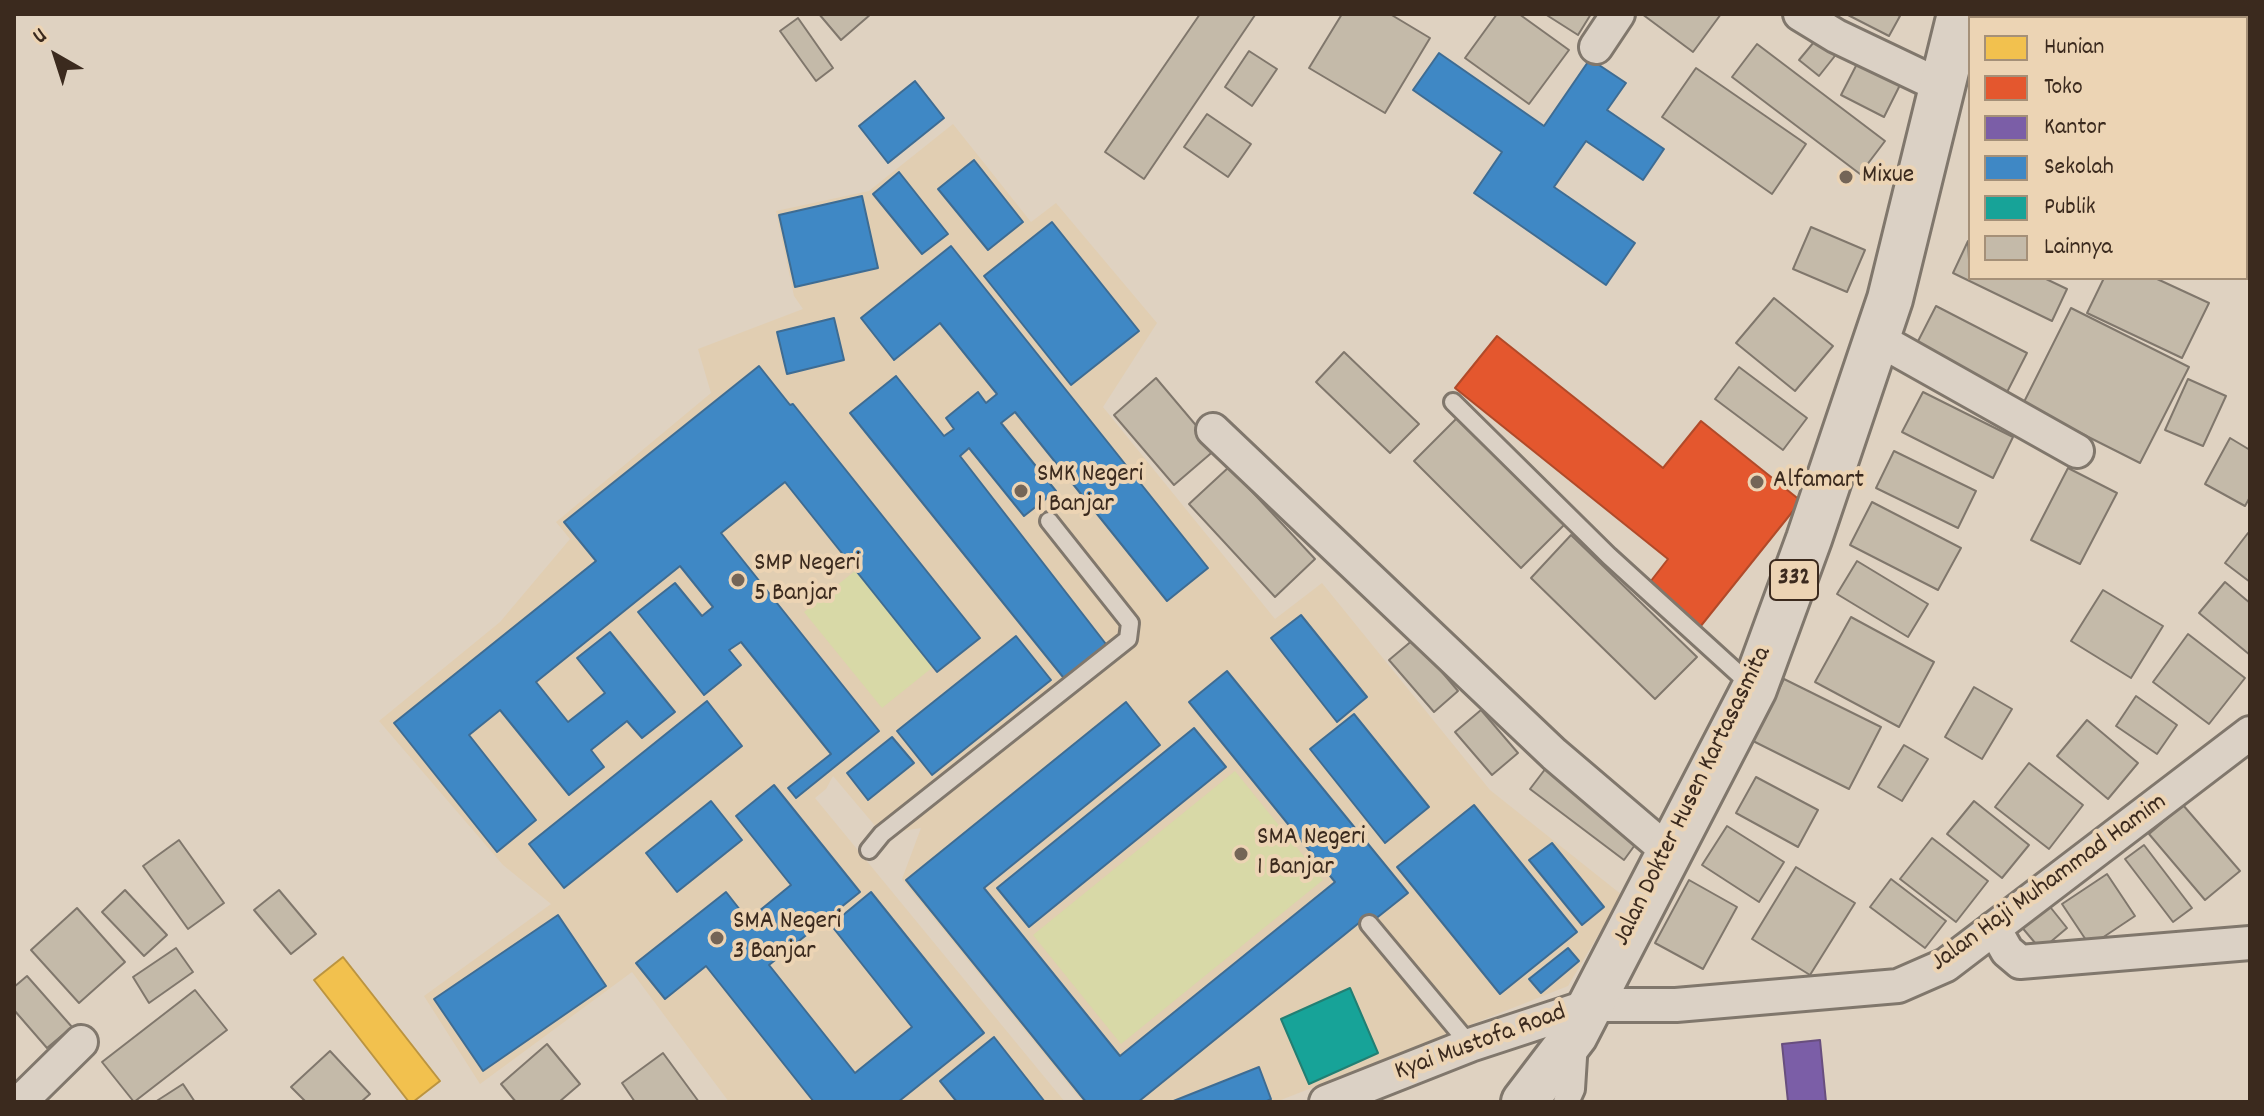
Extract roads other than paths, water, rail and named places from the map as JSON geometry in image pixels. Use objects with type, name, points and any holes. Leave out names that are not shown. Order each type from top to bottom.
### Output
[{"type":"main road","name":"Jalan Dokter Husen Kartasasmita","points":[[1524,1102],[1583,1020],[1754,689],[1878,339],[1960,14]]},
{"type":"street","points":[[1596,47],[1618,14]]},
{"type":"street","points":[[1800,14],[1836,36],[1941,86]]},
{"type":"street","points":[[1878,339],[2077,451]]},
{"type":"street","points":[[1213,430],[1554,754],[1670,853]]},
{"type":"street","name":"Jalan Haji Muhammad Hamim","points":[[1583,1020],[1676,1005],[1898,986],[1946,965],[2250,733]]},
{"type":"street","points":[[1994,928],[2007,951],[2020,962],[2250,943]]},
{"type":"street","points":[[1566,1102],[1572,1089],[1583,1020]]},
{"type":"street","name":"Kyai Mustofa Road","points":[[1326,1102],[1470,1045],[1583,1020]]},
{"type":"street","points":[[20,1102],[81,1042]]},
{"type":"lane","points":[[1453,402],[1609,556],[1754,689]]},
{"type":"lane","points":[[869,850],[882,834],[1128,639],[1130,623],[1049,521]]},
{"type":"lane","points":[[1369,924],[1470,1045]]},
{"type":"place","name":"Mixue","points":[[1846,177]]},
{"type":"place","name":"Alfamart","points":[[1757,482]]},
{"type":"place","name":"SMK Negeri 1 Banjar","points":[[1021,491]]},
{"type":"place","name":"SMP Negeri 5 Banjar","points":[[738,580]]},
{"type":"place","name":"SMA Negeri 1 Banjar","points":[[1241,854]]},
{"type":"place","name":"SMA Negeri 3 Banjar","points":[[717,938]]}]
